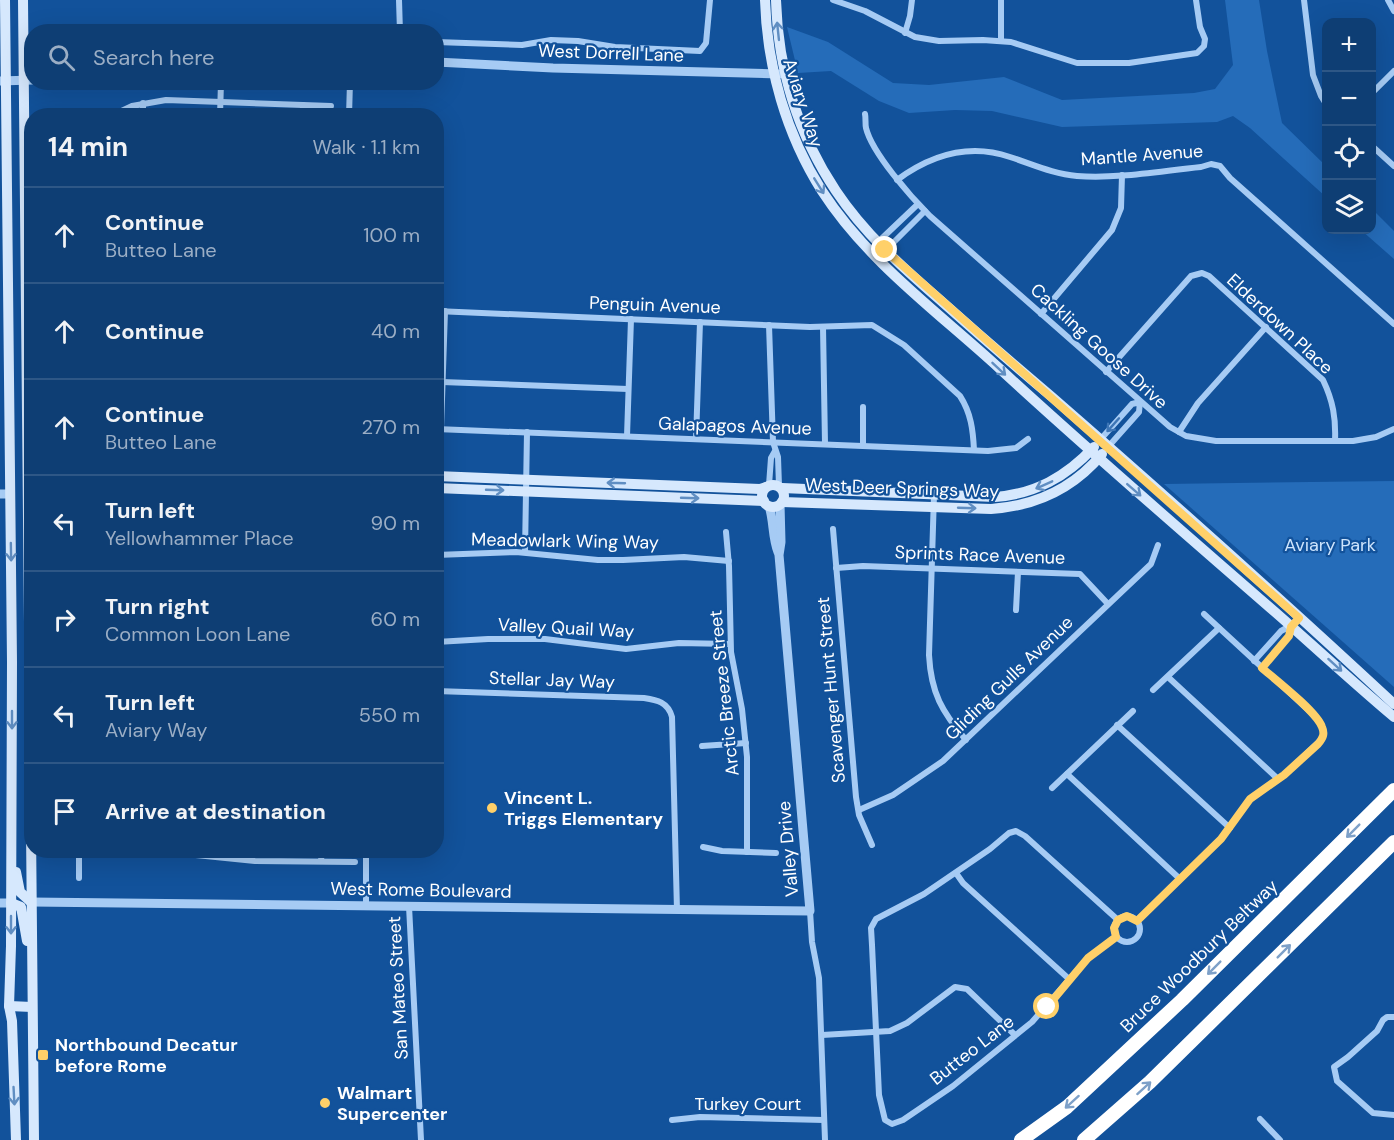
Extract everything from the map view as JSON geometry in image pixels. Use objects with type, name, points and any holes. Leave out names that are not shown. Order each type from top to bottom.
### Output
[{"type":"highway","name":"Bruce Woodbury Beltway","points":[[1022,1140],[1067,1107],[1182,1000],[1394,790]]},
{"type":"highway","points":[[1084,1140],[1150,1082],[1394,842]]},
{"type":"main road","points":[[5,0],[3,23],[5,494],[12,853],[6,903],[16,1140]]},
{"type":"main road","points":[[23,0],[24,24]]},
{"type":"main road","name":"Aviary Way","points":[[765,0],[767,33],[779,74],[800,122],[821,166],[878,251],[1095,455],[1394,704]]},
{"type":"main road","name":"Aviary Way","points":[[776,0],[779,74]]},
{"type":"main road","points":[[27,90],[27,108]]},
{"type":"main road","name":"Aviary Way","points":[[878,251],[1104,444],[1394,717]]},
{"type":"main road","name":"West Deer Springs Way","points":[[444,488],[525,486],[760,489],[774,487],[995,497],[1030,491],[1063,476],[1095,455],[1104,444]]},
{"type":"main road","name":"West Deer Springs Way","points":[[444,477],[525,486],[774,503],[991,509],[1023,505],[1064,489],[1089,470],[1095,455]]},
{"type":"main road","points":[[774,487],[784,495],[774,503],[762,494],[774,487]]},
{"type":"main road","points":[[5,494],[24,489]]},
{"type":"main road","points":[[5,494],[24,499]]},
{"type":"main road","points":[[12,853],[21,892],[31,902]]},
{"type":"main road","points":[[31,858],[34,1140]]},
{"type":"main road","points":[[6,903],[21,907],[31,962]]},
{"type":"main road","points":[[9,1006],[32,1008]]},
{"type":"main road","points":[[12,1021],[32,1023]]},
{"type":"street","points":[[399,0],[400,24]]},
{"type":"street","points":[[444,42],[522,45],[551,40],[578,40],[615,47],[695,51],[703,49],[706,43],[710,0]]},
{"type":"street","points":[[833,0],[865,11],[915,37],[939,41],[973,39],[1001,41],[1033,48],[1066,61],[1089,64],[1129,63],[1193,55],[1201,50],[1205,39],[1200,27],[1196,0]]},
{"type":"street","points":[[905,33],[912,0]]},
{"type":"street","points":[[1001,0],[1001,41]]},
{"type":"street","points":[[1304,0],[1313,75],[1322,98]]},
{"type":"street","points":[[1388,0],[1394,11]]},
{"type":"street","name":"West Dorrell Lane","points":[[444,62],[553,68],[779,74]]},
{"type":"street","points":[[1376,88],[1394,71]]},
{"type":"street","points":[[3,81],[24,80]]},
{"type":"street","points":[[221,90],[221,108]]},
{"type":"street","points":[[349,108],[350,90]]},
{"type":"street","points":[[128,108],[166,100],[331,106]]},
{"type":"street","points":[[143,103],[143,108]]},
{"type":"street","name":"Cackling Goose Drive","points":[[866,114],[869,136],[897,180],[918,204],[1160,420],[1179,432],[1186,436],[1216,441],[1353,441],[1370,439],[1394,429]]},
{"type":"street","points":[[1376,150],[1394,166]]},
{"type":"street","name":"Mantle Avenue","points":[[897,180],[917,166],[937,157],[975,151],[998,153],[1037,167],[1069,175],[1103,177],[1211,164],[1220,165],[1230,178],[1394,324]]},
{"type":"street","points":[[1041,314],[1112,230],[1121,208],[1122,175]]},
{"type":"street","points":[[878,251],[918,204]]},
{"type":"street","points":[[878,251],[925,211]]},
{"type":"street","name":"Elderdown Place","points":[[1106,372],[1191,276],[1202,273],[1209,276],[1323,380],[1333,401],[1336,424],[1335,441]]},
{"type":"street","points":[[444,335],[445,311]]},
{"type":"street","name":"Penguin Avenue","points":[[445,311],[823,327],[872,325],[904,345],[960,396],[966,404],[972,423],[974,450]]},
{"type":"street","points":[[627,436],[631,319]]},
{"type":"street","points":[[696,439],[700,322]]},
{"type":"street","points":[[770,325],[773,442],[778,457],[774,487]]},
{"type":"street","points":[[823,327],[825,444]]},
{"type":"street","points":[[1179,432],[1198,403],[1266,327]]},
{"type":"street","points":[[444,382],[628,389]]},
{"type":"street","points":[[1140,402],[1139,412],[1104,444],[1132,404],[1140,402]]},
{"type":"street","points":[[863,407],[863,445]]},
{"type":"street","name":"Galapagos Avenue","points":[[444,429],[974,450],[1016,448],[1028,439]]},
{"type":"street","points":[[525,552],[527,432]]},
{"type":"street","points":[[934,495],[929,655],[931,677],[943,711],[966,740]]},
{"type":"street","name":"Valley Drive","points":[[774,503],[772,514],[774,542],[779,555],[812,942],[819,978],[825,1140]]},
{"type":"street","name":"Scavenger Hunt Street","points":[[833,529],[856,797],[858,810],[872,845]]},
{"type":"street","name":"Arctic Breeze Street","points":[[726,532],[729,561],[730,644],[746,742],[747,852]]},
{"type":"street","name":"Gliding Gulls Avenue","points":[[858,810],[893,795],[943,761],[1151,564],[1158,545]]},
{"type":"street","name":"Meadowlark Wing Way","points":[[444,555],[525,552],[598,560],[684,557],[729,561]]},
{"type":"street","name":"Sprints Race Avenue","points":[[836,568],[863,566],[1080,574],[1108,604]]},
{"type":"street","points":[[1016,610],[1018,572]]},
{"type":"street","points":[[1137,921],[1221,839],[1250,799],[1300,762],[1322,739],[1323,735],[1317,717],[1204,614]]},
{"type":"street","points":[[1254,661],[1281,630],[1295,622]]},
{"type":"street","points":[[1262,668],[1289,636],[1295,622]]},
{"type":"street","points":[[1153,690],[1219,628]]},
{"type":"street","name":"Valley Quail Way","points":[[444,642],[537,638],[626,649],[679,643],[730,644]]},
{"type":"street","points":[[1168,677],[1278,779]]},
{"type":"street","name":"Stellar Jay Way","points":[[444,691],[644,698],[665,704],[672,717],[677,910]]},
{"type":"street","points":[[1052,788],[1133,711]]},
{"type":"street","points":[[1117,725],[1230,828]]},
{"type":"street","points":[[702,746],[746,742]]},
{"type":"street","points":[[1067,774],[1180,879]]},
{"type":"street","points":[[877,1032],[871,935],[873,923],[876,919],[924,894],[956,873],[1008,833],[1016,831],[1025,836],[1118,920]]},
{"type":"street","points":[[703,847],[722,851],[776,853]]},
{"type":"street","points":[[79,879],[80,858]]},
{"type":"street","points":[[245,858],[255,861],[355,862]]},
{"type":"street","points":[[366,858],[366,906]]},
{"type":"street","points":[[956,873],[963,883],[1069,979]]},
{"type":"street","name":"West Rome Boulevard","points":[[31,902],[810,911]]},
{"type":"street","name":"San Mateo Street","points":[[409,906],[421,1140]]},
{"type":"street","points":[[1127,916],[1137,921],[1140,931],[1134,940],[1125,942],[1116,937],[1114,928],[1118,920],[1127,916]]},
{"type":"street","name":"Butteo Lane","points":[[877,1032],[881,1107],[885,1120],[897,1123],[934,1100],[1041,1013],[1096,951],[1116,937]]},
{"type":"street","points":[[822,1035],[877,1032],[898,1028],[955,987],[967,989],[1015,1035]]},
{"type":"street","points":[[1392,1017],[1383,1020],[1377,1031],[1334,1067],[1337,1081],[1373,1113],[1394,1115]]},
{"type":"street","name":"Turkey Court","points":[[672,1120],[700,1118],[824,1120]]},
{"type":"street","points":[[1260,1119],[1280,1140]]},
{"type":"green space","points":[[1225,0],[1259,0],[1282,123],[1322,162],[1322,193],[1250,128],[1233,116],[1217,122],[1062,127],[992,111],[955,110],[909,113],[879,101],[831,71],[798,73],[787,27],[828,42],[893,83],[929,85],[1004,77],[1062,100],[1194,93],[1215,89],[1233,65]]},
{"type":"green space","points":[[1376,213],[1394,231],[1394,259],[1366,234],[1376,234]]},
{"type":"green space","name":"Aviary Park","points":[[1394,481],[1394,687],[1164,484]]},
{"type":"place","name":"Vincent L. Triggs Elementary","points":[[492,808]]},
{"type":"place","name":"Northbound Decatur before Rome","points":[[43,1055]]},
{"type":"place","name":"Walmart Supercenter","points":[[325,1103]]},
{"type":"route","points":[[885,250],[1299,618],[1291,627],[1289,636],[1262,668],[1317,717],[1323,730],[1322,739],[1318,744],[1284,775],[1250,799],[1221,839],[1137,921],[1127,916],[1118,920],[1114,928],[1116,937],[1088,958],[1047,1007]]}]
